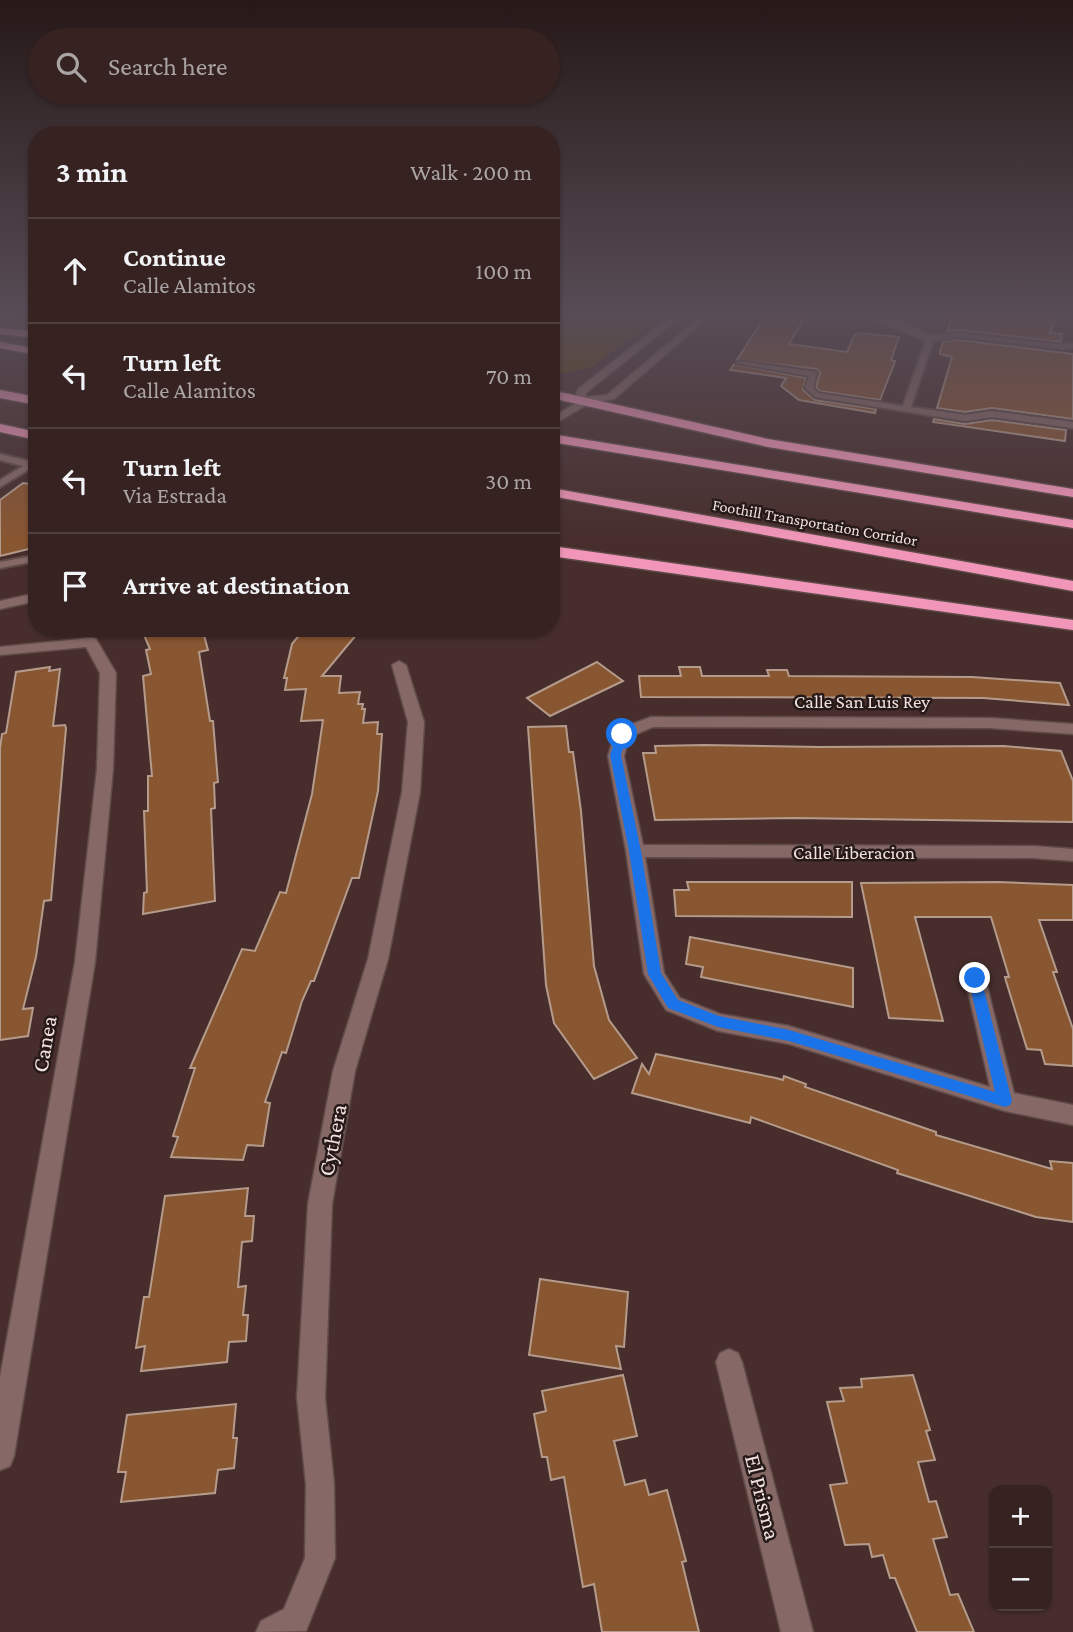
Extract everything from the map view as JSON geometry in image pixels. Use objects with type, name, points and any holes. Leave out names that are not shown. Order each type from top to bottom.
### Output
[{"type":"highway","points":[[0,394],[28,399]]},
{"type":"highway","points":[[560,396],[780,445],[1073,494]]},
{"type":"highway","points":[[0,428],[28,434]]},
{"type":"highway","points":[[560,439],[1073,524]]},
{"type":"highway","name":"Foothill Transportation Corridor","points":[[560,494],[1073,586]]},
{"type":"highway","points":[[560,552],[1073,625]]},
{"type":"street","points":[[585,402],[580,398],[582,391],[588,386]]},
{"type":"street","points":[[560,418],[585,402],[610,397],[623,386]]},
{"type":"street","points":[[0,605],[28,599]]},
{"type":"street","name":"Canea","points":[[0,651],[91,642],[108,673],[105,769],[85,962],[0,1456]]},
{"type":"street","name":"Cythera","points":[[284,1626],[320,1558],[320,1484],[311,1398],[320,1204],[344,1071],[378,960],[411,792],[416,722],[399,665]]},
{"type":"street","name":"Calle San Luis Rey","points":[[635,851],[616,755],[622,734],[651,722],[990,723],[1073,729]]},
{"type":"street","points":[[635,851],[654,974],[673,1004],[718,1022],[789,1035],[1005,1101],[1073,1115]]},
{"type":"street","name":"Calle Liberacion","points":[[635,851],[1033,852],[1073,855]]},
{"type":"street","points":[[975,978],[1005,1101]]},
{"type":"street","name":"El Prisma","points":[[729,1362],[797,1632]]},
{"type":"lane","points":[[809,386],[815,395],[965,418],[992,414],[1073,425]]},
{"type":"lane","points":[[906,409],[914,386]]},
{"type":"lane","points":[[0,457],[28,465]]},
{"type":"lane","points":[[0,484],[28,470]]},
{"type":"lane","points":[[0,565],[28,560]]},
{"type":"building","points":[[781,386],[804,386],[803,390],[815,400],[876,409],[875,413],[799,400]]},
{"type":"building","points":[[885,386],[880,400],[819,391],[816,387]]},
{"type":"building","points":[[943,386],[1073,386],[1073,419],[992,408],[965,412],[937,408]]},
{"type":"building","points":[[934,419],[965,424],[992,420],[1066,430],[1065,441],[933,422]]},
{"type":"building","points":[[23,483],[28,484],[28,549],[0,556],[0,500]]},
{"type":"building","points":[[145,637],[204,637],[208,650],[199,652],[210,721],[213,721],[218,782],[214,783],[215,808],[211,809],[215,901],[143,914],[144,893],[147,892],[144,811],[148,811],[148,776],[152,776],[143,676],[151,674],[146,650],[150,649]]},
{"type":"building","points":[[298,637],[354,637],[322,676],[341,676],[339,693],[360,692],[358,704],[363,704],[362,709],[365,709],[363,723],[378,722],[377,734],[382,734],[378,791],[359,878],[352,878],[314,981],[311,981],[302,1001],[286,1053],[282,1052],[265,1102],[270,1103],[263,1146],[247,1145],[243,1160],[171,1157],[178,1137],[173,1136],[195,1068],[190,1068],[242,949],[255,951],[280,892],[286,893],[312,794],[323,720],[301,721],[306,689],[285,690],[287,678],[284,678],[292,644]]},
{"type":"building","points":[[597,662],[623,681],[550,716],[527,698]]},
{"type":"building","points":[[50,667],[49,671],[60,669],[53,726],[65,725],[66,728],[51,900],[44,901],[36,957],[23,1009],[33,1008],[28,1036],[0,1040],[0,748],[2,734],[6,733],[16,672]]},
{"type":"building","points":[[679,667],[700,667],[702,676],[769,676],[767,670],[787,670],[789,676],[972,677],[1060,683],[1069,705],[983,698],[641,697],[639,676],[681,676]]},
{"type":"building","points":[[566,726],[569,752],[573,752],[581,811],[594,966],[609,1020],[637,1058],[594,1079],[554,1023],[546,985],[528,727]]},
{"type":"building","points":[[655,746],[1004,746],[1061,751],[1073,781],[1073,822],[795,818],[655,820],[643,753],[656,753]]},
{"type":"building","points":[[687,882],[852,882],[852,917],[676,916],[674,890],[689,890]]},
{"type":"building","points":[[998,882],[1073,885],[1073,920],[1039,920],[1057,972],[1053,972],[1073,1029],[1073,1066],[1045,1064],[1041,1050],[1027,1049],[1006,981],[1005,977],[1009,977],[991,917],[915,917],[943,1021],[889,1018],[861,883]]},
{"type":"building","points":[[690,937],[853,968],[853,1007],[701,977],[703,967],[686,964]]},
{"type":"building","points":[[656,1054],[783,1080],[784,1076],[806,1084],[805,1087],[936,1132],[936,1135],[1052,1169],[1050,1161],[1073,1163],[1073,1222],[1036,1217],[897,1173],[898,1170],[751,1117],[750,1123],[632,1093],[642,1064],[649,1074]]},
{"type":"building","points":[[248,1188],[245,1216],[254,1216],[252,1241],[242,1242],[238,1287],[246,1286],[243,1315],[248,1315],[246,1341],[229,1342],[227,1362],[141,1371],[145,1346],[136,1348],[144,1297],[149,1297],[165,1196]]},
{"type":"building","points":[[540,1279],[628,1292],[624,1347],[616,1346],[621,1369],[529,1355]]},
{"type":"building","points":[[623,1375],[637,1436],[614,1441],[625,1485],[645,1480],[649,1495],[667,1490],[686,1561],[682,1562],[699,1632],[602,1632],[594,1584],[583,1587],[564,1477],[551,1480],[547,1457],[542,1457],[534,1414],[546,1411],[542,1391]]},
{"type":"building","points":[[913,1375],[930,1430],[926,1431],[935,1460],[918,1462],[929,1502],[936,1501],[947,1537],[933,1539],[950,1595],[958,1594],[974,1632],[917,1632],[895,1578],[890,1578],[883,1555],[872,1557],[869,1544],[845,1545],[830,1485],[847,1483],[827,1402],[844,1401],[840,1388],[862,1387],[861,1379]]},
{"type":"building","points":[[236,1404],[234,1468],[218,1470],[215,1493],[121,1502],[126,1472],[118,1472],[127,1415]]},
{"type":"route","points":[[622,734],[616,755],[635,851],[654,974],[673,1004],[718,1022],[789,1035],[1005,1101],[975,978]]}]
